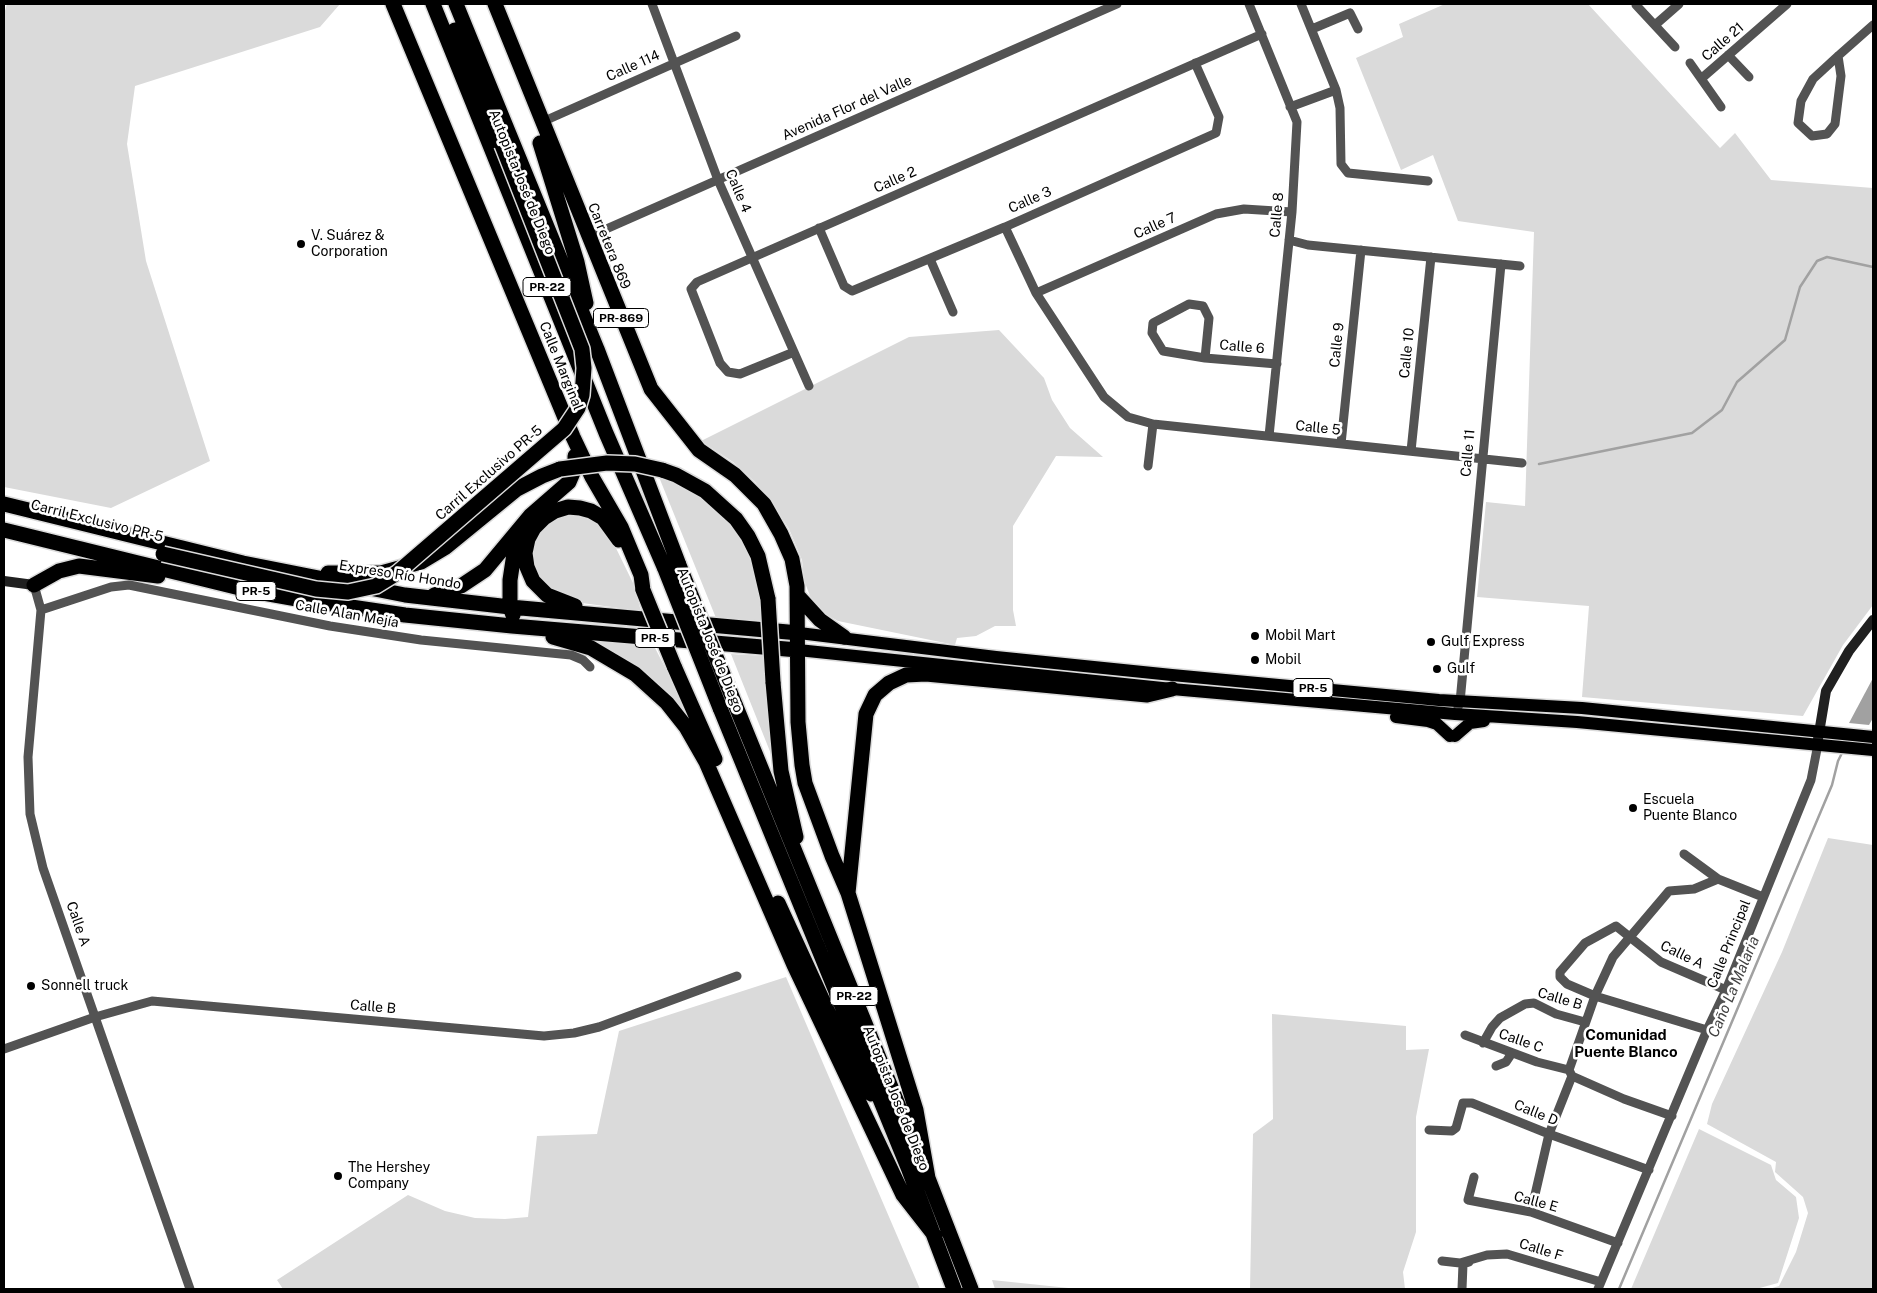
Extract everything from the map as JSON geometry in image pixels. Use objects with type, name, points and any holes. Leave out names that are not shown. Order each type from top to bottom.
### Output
[{"type":"highway","name":"Calle Marginal","points":[[393,4],[573,437],[592,477],[621,527],[640,575],[643,590]]},
{"type":"highway","name":"Autopista José de Diego","points":[[433,4],[606,434],[672,567],[735,704],[928,1178],[970,1289]]},
{"type":"highway","name":"Carril Exclusivo PR-5","points":[[4,515],[316,589],[337,592],[361,590],[376,586],[398,573],[564,429],[578,408],[582,395],[584,357],[580,341],[444,4]]},
{"type":"highway","name":"Autopista José de Diego","points":[[456,4],[597,349],[720,708],[887,1118],[954,1289]]},
{"type":"highway","points":[[495,4],[504,43],[549,169],[577,262],[597,349]]},
{"type":"highway","name":"Carretera 869","points":[[495,4],[651,389],[699,450],[735,475],[764,504],[781,534],[792,559],[798,596],[798,722],[805,783],[848,893],[916,1110],[928,1178]]},
{"type":"highway","points":[[428,597],[453,589],[476,578],[493,562],[530,516],[569,482],[575,468],[573,437]]},
{"type":"highway","points":[[302,576],[335,572],[374,574],[413,566],[446,547],[517,489],[560,469],[613,463],[635,464],[676,475],[704,491],[736,519],[748,536],[758,556],[766,583],[781,771],[804,873]]},
{"type":"highway","name":"Expreso Río Hondo","points":[[4,504],[302,576],[428,597],[510,607],[799,633]]},
{"type":"highway","points":[[603,615],[592,608],[571,605],[554,599],[542,591],[533,581],[526,560],[526,546],[534,528],[548,514],[574,507],[591,511],[603,518],[617,536],[635,577],[643,590],[761,868],[856,1073],[887,1118]]},
{"type":"highway","name":"PR-5","points":[[4,530],[252,591],[405,615],[518,627],[798,650]]},
{"type":"highway","points":[[517,532],[512,560],[510,607],[518,627],[581,644],[604,654],[645,682],[667,703],[686,727],[706,762],[794,965],[903,1195],[934,1236]]},
{"type":"highway","points":[[34,585],[59,571],[79,566],[252,591]]},
{"type":"highway","points":[[798,596],[820,620],[844,637]]},
{"type":"highway","points":[[848,893],[864,721],[872,700],[884,686],[906,676],[926,674],[1147,695],[1172,689]]},
{"type":"main road","name":"PR-5","points":[[799,633],[996,657],[1460,702],[1582,708],[1824,738],[1873,750]]},
{"type":"main road","name":"PR-5","points":[[798,650],[866,655],[1172,689],[1455,714],[1824,738],[1873,737]]},
{"type":"main road","points":[[1042,676],[1056,672],[1121,677],[1131,670]]},
{"type":"main road","points":[[1382,707],[1386,716],[1428,721],[1437,724],[1452,736],[1470,723],[1490,721],[1497,717]]},
{"type":"street","name":"Calle Marginal","points":[[399,4],[462,167]]},
{"type":"street","name":"Calle 4","points":[[652,4],[718,180],[808,386]]},
{"type":"street","name":"Avenida Flor del Valle","points":[[588,237],[1117,4]]},
{"type":"street","name":"Calle 8","points":[[1249,4],[1297,122],[1292,212],[1269,436]]},
{"type":"street","points":[[1301,4],[1336,90],[1340,108],[1341,164],[1348,173],[1428,181]]},
{"type":"street","points":[[1636,4],[1675,47]]},
{"type":"street","points":[[1655,25],[1679,4]]},
{"type":"street","name":"Calle 21","points":[[1721,107],[1702,78],[1787,4]]},
{"type":"street","points":[[1312,29],[1350,13],[1358,29]]},
{"type":"street","points":[[1838,56],[1841,76],[1835,124],[1827,134],[1812,136],[1798,123],[1801,101],[1813,79],[1838,56],[1873,26]]},
{"type":"street","name":"Calle 2","points":[[794,352],[740,374],[728,372],[720,363],[691,289],[697,282],[1262,34]]},
{"type":"street","name":"Calle 114","points":[[542,122],[736,36]]},
{"type":"street","points":[[1728,55],[1748,77]]},
{"type":"street","name":"Calle 3","points":[[819,228],[844,286],[852,291],[1005,227],[1216,133],[1218,117],[1194,63]]},
{"type":"street","points":[[1690,63],[1702,78]]},
{"type":"street","points":[[1290,107],[1336,90]]},
{"type":"street","name":"Calle 7","points":[[1036,293],[1216,214],[1244,209],[1292,212]]},
{"type":"street","name":"Calle 5","points":[[1005,227],[1036,293],[1104,398],[1128,417],[1153,424],[1522,463]]},
{"type":"street","points":[[1289,240],[1308,245],[1520,266]]},
{"type":"street","name":"Calle 9","points":[[1341,444],[1361,250]]},
{"type":"street","name":"Calle 10","points":[[1411,451],[1431,257]]},
{"type":"street","points":[[930,259],[953,312]]},
{"type":"street","name":"Calle 11","points":[[1455,714],[1460,702],[1481,458],[1501,264]]},
{"type":"street","name":"Calle 6","points":[[1205,358],[1209,318],[1203,306],[1189,304],[1153,323],[1152,333],[1163,351],[1205,358],[1276,364]]},
{"type":"street","points":[[1148,466],[1153,424]]},
{"type":"street","points":[[4,581],[34,585]]},
{"type":"street","name":"Calle A","points":[[34,585],[41,610],[28,757],[30,814],[43,868],[190,1289]]},
{"type":"street","name":"Calle Alan Mejía","points":[[41,610],[111,587],[129,585],[330,626],[421,640],[570,655],[583,660],[590,667]]},
{"type":"street","points":[[1824,738],[1826,691],[1835,672],[1873,620]]},
{"type":"street","name":"Calle Principal","points":[[1600,1286],[1707,1030],[1726,990],[1811,780],[1824,738]]},
{"type":"street","points":[[1684,854],[1718,879],[1763,897]]},
{"type":"street","points":[[1531,1212],[1549,1134],[1585,1022],[1613,958],[1669,891],[1694,889],[1718,879]]},
{"type":"street","name":"Calle A","points":[[1595,996],[1567,984],[1560,978],[1560,972],[1585,944],[1616,926],[1661,962],[1726,990]]},
{"type":"street","name":"Calle B","points":[[4,1049],[95,1017],[152,1001],[544,1036],[598,1028],[737,976]]},
{"type":"street","name":"Calle B","points":[[1595,996],[1707,1030]]},
{"type":"street","name":"Calle B","points":[[1484,1043],[1492,1027],[1500,1018],[1525,1004],[1534,1003],[1556,1014],[1585,1022]]},
{"type":"street","name":"Calle C","points":[[1465,1035],[1570,1073],[1624,1099],[1672,1116]]},
{"type":"street","points":[[1496,1066],[1506,1062],[1512,1052]]},
{"type":"street","name":"Calle D","points":[[1429,1130],[1452,1131],[1456,1128],[1463,1103],[1472,1103],[1549,1134],[1649,1170]]},
{"type":"street","name":"Calle E","points":[[1474,1177],[1468,1200],[1531,1212],[1618,1243]]},
{"type":"street","name":"Calle F","points":[[1442,1261],[1460,1263],[1469,1262],[1487,1255],[1507,1254],[1600,1286]]},
{"type":"street","points":[[1462,1289],[1464,1264],[1469,1262]]},
{"type":"shaded area","points":[[7,4],[340,4],[320,27],[135,86],[127,144],[146,261],[210,461],[111,508],[4,487],[4,14]]},
{"type":"shaded area","points":[[1445,4],[1588,4],[1720,148],[1735,133],[1771,180],[1873,188],[1873,605],[1843,645],[1803,716],[1582,697],[1589,606],[1477,597],[1486,502],[1525,506],[1534,232],[1458,221],[1433,155],[1401,170],[1356,58],[1403,37],[1399,24]]},
{"type":"shaded area","points":[[999,330],[1044,378],[1052,400],[1070,428],[1103,457],[1056,456],[1013,526],[1013,610],[1016,626],[995,626],[976,636],[957,638],[955,645],[838,621],[827,615],[813,604],[804,580],[802,560],[789,529],[778,512],[755,482],[733,462],[701,441],[909,337]]},
{"type":"shaded area","points":[[659,477],[686,486],[718,508],[739,532],[753,558],[762,593],[764,623],[716,618]]},
{"type":"shaded area","points":[[583,515],[593,519],[612,540],[633,583],[641,611],[582,603],[565,598],[548,588],[535,572],[531,552],[534,536],[557,516]]},
{"type":"shaded area","points":[[587,637],[653,644],[690,716],[687,718],[658,684],[620,656],[587,640]]},
{"type":"shaded area","points":[[731,654],[765,656],[773,759]]},
{"type":"shaded area","points":[[1873,678],[1873,718],[1869,725],[1849,723]]},
{"type":"shaded area","points":[[1828,838],[1873,845],[1873,1289],[1769,1289],[1779,1286],[1796,1252],[1808,1213],[1803,1197],[1775,1172],[1776,1162],[1707,1124],[1712,1104],[1782,952]]},
{"type":"shaded area","points":[[786,977],[920,1289],[283,1289],[277,1280],[408,1195],[445,1211],[475,1218],[505,1219],[528,1217],[537,1136],[597,1134],[619,1031]]},
{"type":"shaded area","points":[[1272,1014],[1406,1026],[1406,1050],[1429,1049],[1416,1117],[1416,1232],[1403,1272],[1405,1289],[1250,1289],[1253,1134],[1273,1119]]},
{"type":"shaded area","points":[[1699,1129],[1771,1165],[1776,1180],[1796,1197],[1799,1218],[1778,1283],[1756,1289],[1631,1289]]},
{"type":"shaded area","points":[[992,1280],[1078,1289],[995,1289]]},
{"type":"waterway","points":[[1539,464],[1692,433],[1722,410],[1737,382],[1785,340],[1800,287],[1817,261],[1827,257],[1873,267]]},
{"type":"waterway","name":"Caño La Malaria","points":[[1619,1289],[1832,785],[1838,761],[1843,751]]},
{"type":"place","name":"V. Suárez & Corporation","points":[[301,244]]},
{"type":"place","name":"Mobil Mart","points":[[1255,636]]},
{"type":"place","name":"Gulf Express","points":[[1431,642]]},
{"type":"place","name":"Mobil","points":[[1255,660]]},
{"type":"place","name":"Gulf","points":[[1437,669]]},
{"type":"place","name":"Escuela Puente Blanco","points":[[1633,808]]},
{"type":"place","name":"Sonnell truck","points":[[31,986]]},
{"type":"place","name":"The Hershey Company","points":[[338,1176]]},
{"type":"district","name":"Comunidad Puente Blanco","points":[[1626,1044]]}]
